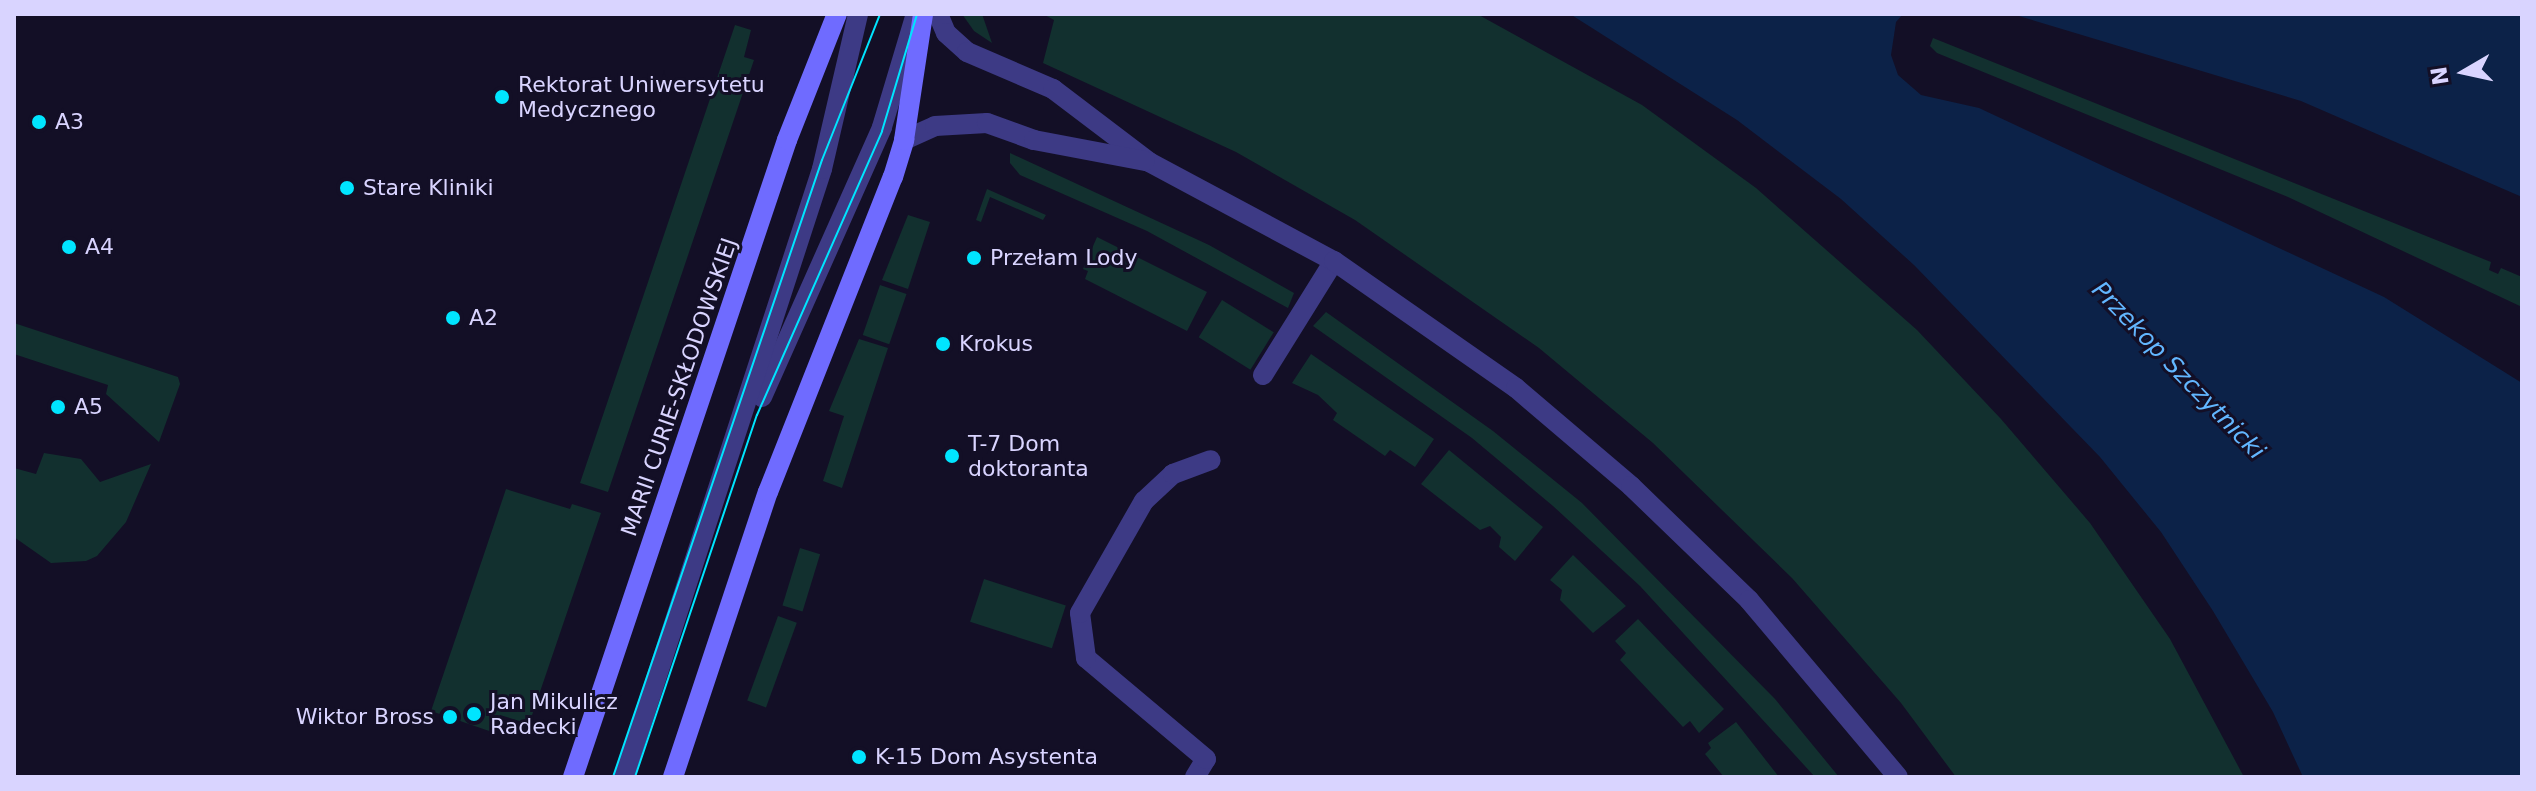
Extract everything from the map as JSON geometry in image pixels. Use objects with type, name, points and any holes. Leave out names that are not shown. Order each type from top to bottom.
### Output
[{"type":"main road","name":"MARII CURIE-SKŁODOWSKIEJ","points":[[573,777],[787,140],[837,14]]},
{"type":"main road","points":[[673,777],[768,492],[904,140],[923,14]]},
{"type":"street","points":[[624,777],[724,481],[822,169],[858,14]]},
{"type":"street","points":[[724,481],[870,155],[916,14]]},
{"type":"street","points":[[938,14],[946,33],[967,52],[1053,89],[1149,162],[1334,261],[1504,380],[1631,486],[1749,600],[1898,777]]},
{"type":"street","points":[[904,140],[935,126],[987,123],[1034,140],[1149,162]]},
{"type":"street","points":[[1263,375],[1334,261]]},
{"type":"street","points":[[1195,777],[1206,759],[1086,658],[1080,613],[1144,501],[1173,474],[1211,460]]},
{"type":"green space","points":[[962,14],[982,14],[992,43],[974,31]]},
{"type":"green space","points":[[1043,14],[1477,14],[1642,105],[1756,188],[1917,330],[2001,419],[2090,523],[2170,639],[2244,777],[1956,777],[1901,703],[1792,578],[1653,443],[1539,348],[1355,220],[1236,152],[1043,63],[1054,20]]},
{"type":"green space","points":[[735,25],[751,30],[744,57],[754,60],[608,492],[580,483]]},
{"type":"green space","points":[[1933,38],[2491,262],[2489,270],[2498,274],[2501,268],[2522,277],[2522,307],[2288,197],[1937,53],[1930,46]]},
{"type":"green space","points":[[1010,153],[1209,245],[1294,293],[1288,308],[1147,231],[1020,175],[1010,163]]},
{"type":"green space","points":[[987,189],[1046,215],[1043,220],[990,197],[981,222],[976,220]]},
{"type":"green space","points":[[908,215],[930,222],[908,289],[882,280]]},
{"type":"green space","points":[[1097,237],[1207,292],[1187,331],[1085,279],[1088,271],[1083,269]]},
{"type":"green space","points":[[880,285],[906,294],[889,344],[863,335]]},
{"type":"green space","points":[[1222,300],[1274,332],[1250,370],[1199,337]]},
{"type":"green space","points":[[1326,312],[1493,431],[1582,503],[1775,699],[1839,777],[1815,777],[1640,586],[1553,506],[1472,438],[1313,326]]},
{"type":"green space","points":[[14,323],[178,377],[180,384],[159,442],[106,394],[108,385],[14,354]]},
{"type":"green space","points":[[859,339],[888,348],[842,488],[823,481],[844,416],[829,411]]},
{"type":"green space","points":[[1311,354],[1434,439],[1415,467],[1390,450],[1385,456],[1333,420],[1337,413],[1318,395],[1292,383]]},
{"type":"green space","points":[[1449,450],[1543,527],[1515,561],[1499,547],[1501,537],[1490,526],[1480,530],[1421,484]]},
{"type":"green space","points":[[44,453],[81,459],[100,482],[151,464],[126,522],[97,556],[86,561],[51,563],[14,537],[14,468],[36,474]]},
{"type":"green space","points":[[506,489],[570,509],[572,504],[601,513],[529,724],[500,715],[495,733],[431,711]]},
{"type":"green space","points":[[800,548],[820,554],[803,612],[782,605]]},
{"type":"green space","points":[[1573,555],[1626,606],[1593,633],[1560,600],[1562,590],[1550,580]]},
{"type":"green space","points":[[984,579],[1066,606],[1052,648],[970,622]]},
{"type":"green space","points":[[778,616],[797,623],[766,707],[747,701]]},
{"type":"green space","points":[[1638,619],[1724,709],[1699,733],[1690,721],[1683,727],[1620,660],[1626,653],[1615,641]]},
{"type":"green space","points":[[1736,722],[1779,777],[1724,777],[1705,754],[1711,748],[1708,743]]},
{"type":"water","name":"Przekop Szczytnicki","points":[[1570,14],[1903,14],[1896,22],[1891,55],[1898,75],[1921,95],[1979,108],[2384,297],[2522,383],[2522,777],[2303,777],[2273,712],[2213,611],[2161,532],[2100,457],[1914,265],[1841,199],[1737,120]]},
{"type":"water","points":[[2012,14],[2522,14],[2522,197],[2301,101]]},
{"type":"tram line","points":[[613,777],[822,160],[880,14]]},
{"type":"tram line","points":[[635,777],[757,415],[882,131],[917,14]]},
{"type":"place","name":"Rektorat Uniwersytetu Medycznego","points":[[502,97]]},
{"type":"place","name":"A3","points":[[39,122]]},
{"type":"place","name":"Stare Kliniki","points":[[347,188]]},
{"type":"place","name":"A4","points":[[69,247]]},
{"type":"place","name":"Przełam Lody","points":[[974,258]]},
{"type":"place","name":"A2","points":[[453,318]]},
{"type":"place","name":"Krokus","points":[[943,344]]},
{"type":"place","name":"A5","points":[[58,407]]},
{"type":"place","name":"T-7 Dom doktoranta","points":[[952,456]]},
{"type":"place","name":"Jan Mikulicz Radecki","points":[[474,714]]},
{"type":"place","name":"Wiktor Bross","points":[[450,717]]},
{"type":"place","name":"K-15 Dom Asystenta","points":[[859,757]]}]
